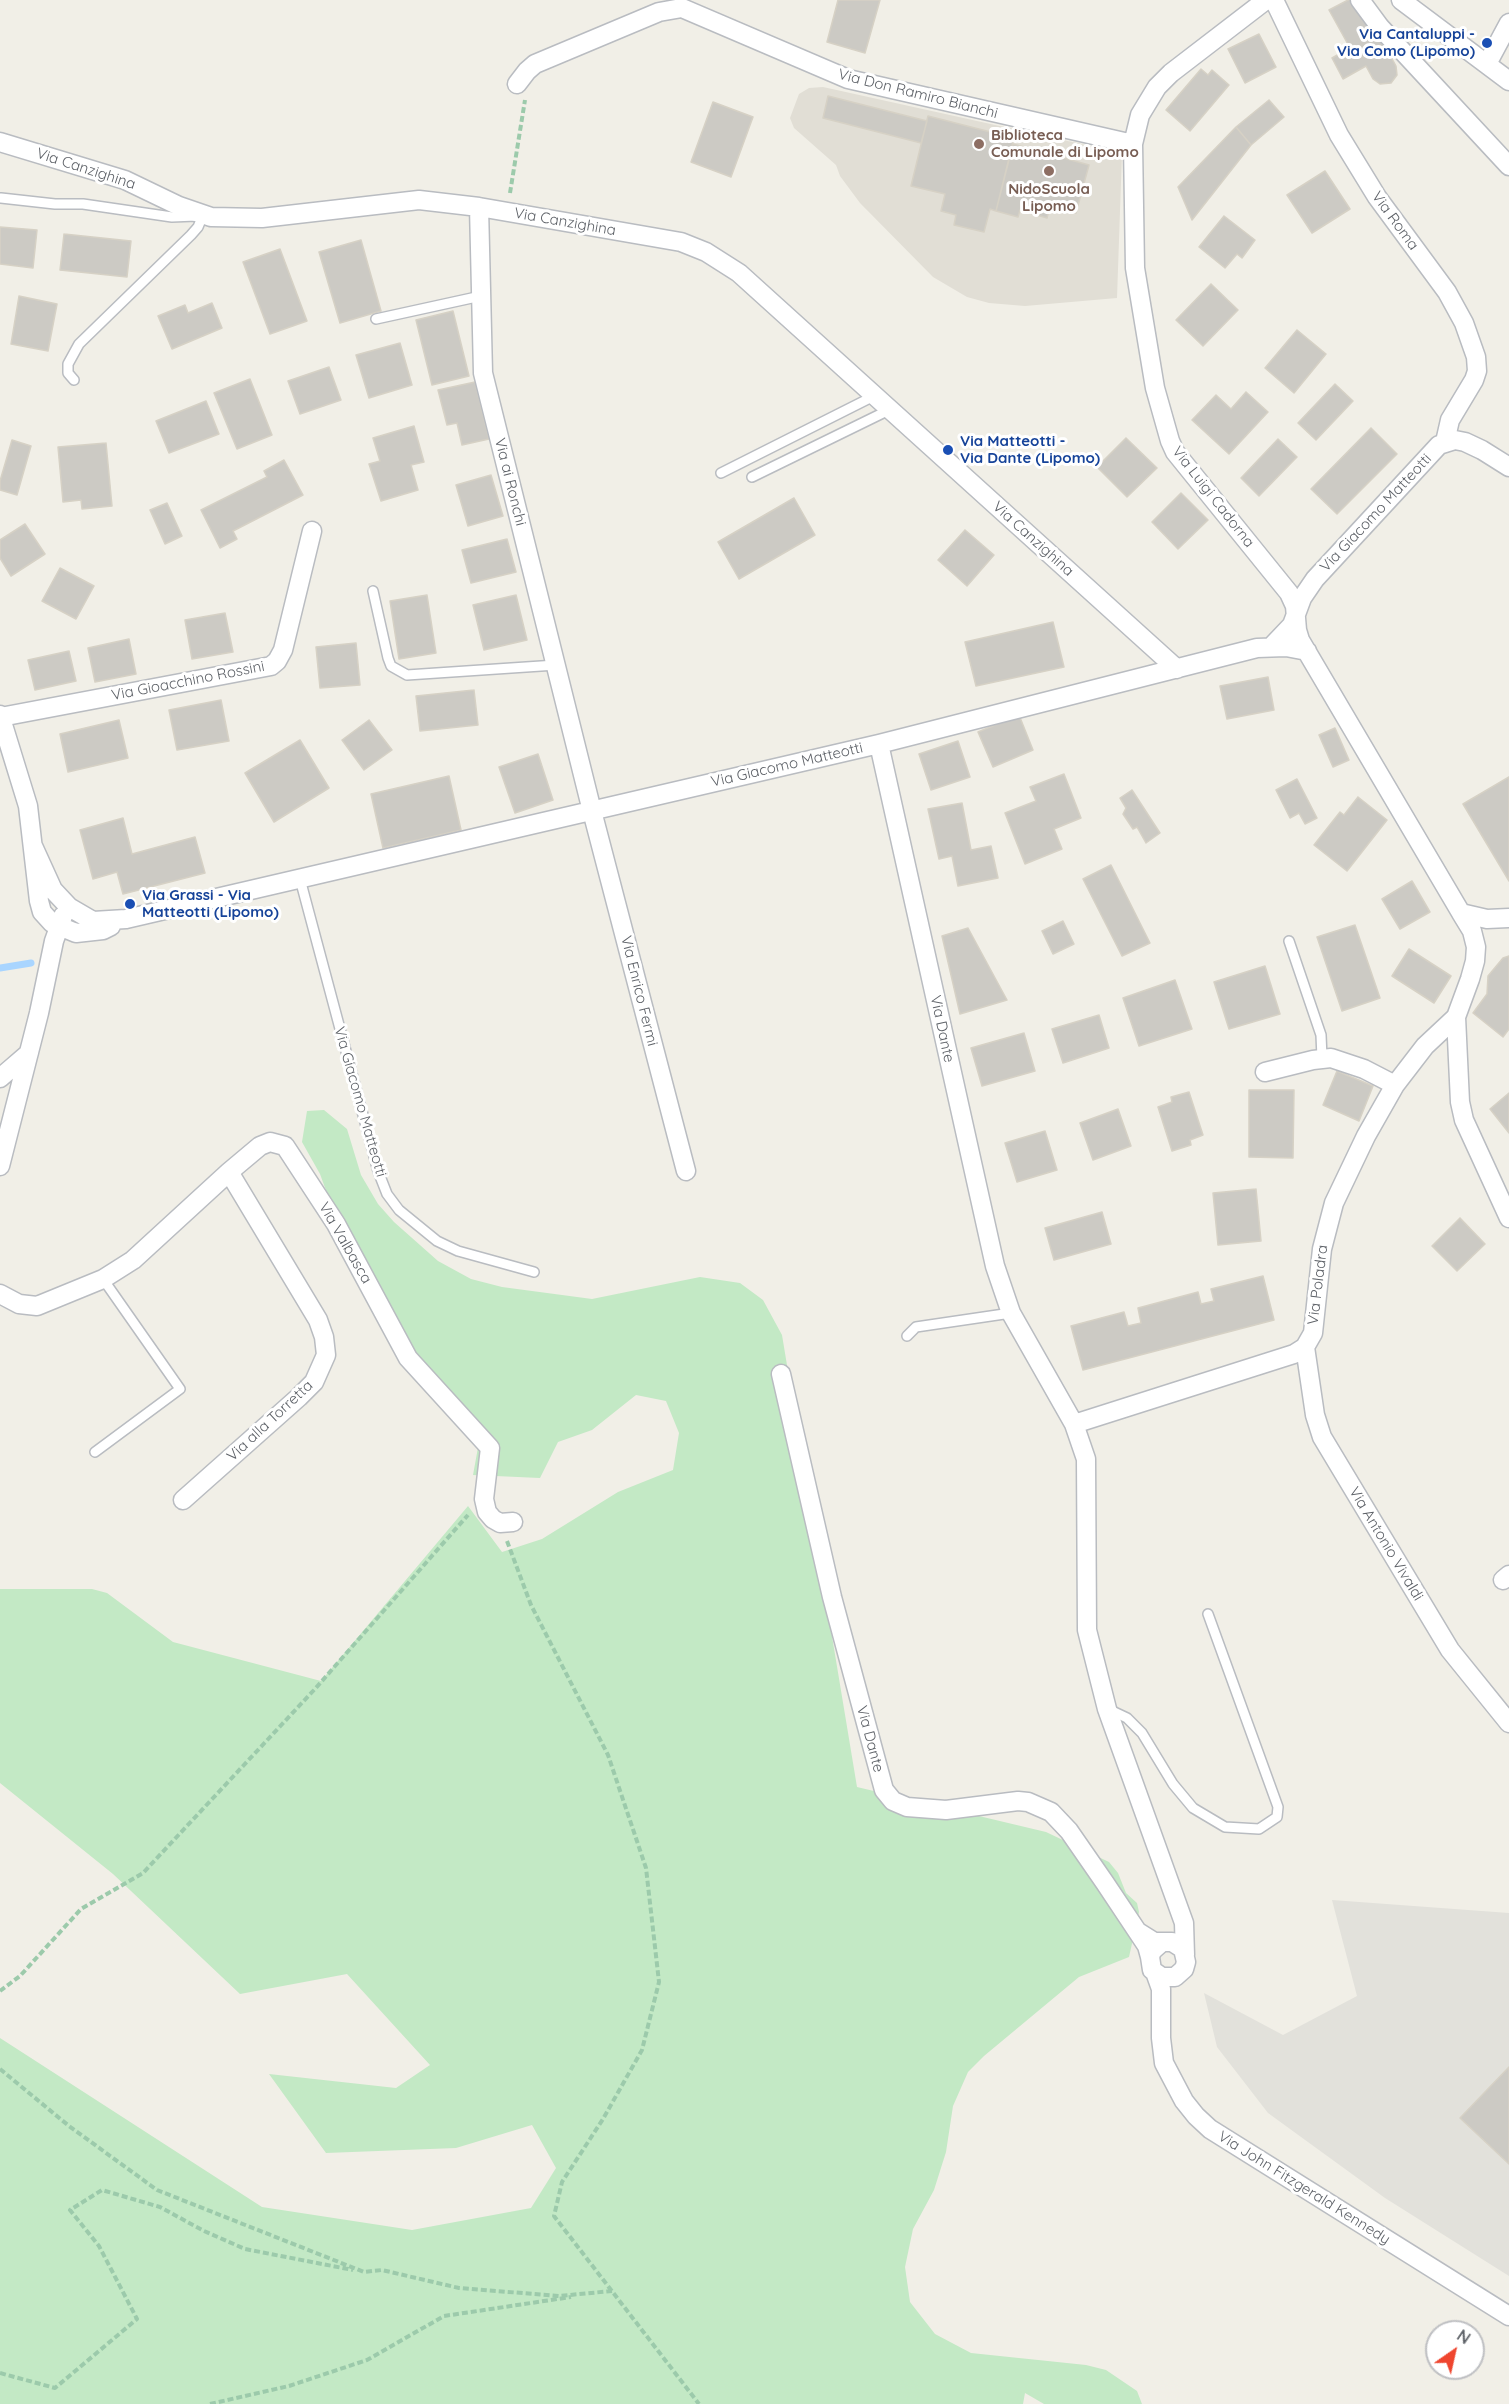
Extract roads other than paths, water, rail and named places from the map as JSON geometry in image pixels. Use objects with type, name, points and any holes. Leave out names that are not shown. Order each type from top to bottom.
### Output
[{"type":"street","name":"Via Luigi Cadorna","points":[[1266,0],[1171,73],[1157,87],[1140,115],[1133,144],[1135,268],[1155,388],[1170,441],[1184,464],[1289,593],[1295,606],[1297,630],[1307,651],[1472,931],[1476,947],[1475,961],[1456,1017]]},
{"type":"street","name":"Via Roma","points":[[1274,0],[1339,135],[1377,197],[1447,292],[1464,323],[1476,357],[1477,370],[1474,380],[1450,420],[1445,442]]},
{"type":"street","points":[[1360,0],[1380,27],[1509,166]]},
{"type":"street","points":[[1401,0],[1509,81]]},
{"type":"street","name":"Via Don Ramiro Bianchi","points":[[517,84],[535,64],[658,12],[682,8],[848,79],[1133,144]]},
{"type":"street","points":[[1487,64],[1509,23]]},
{"type":"street","name":"Via Canzighina","points":[[0,142],[125,180],[203,215],[230,219],[262,218],[419,200],[479,207],[681,242],[706,252],[739,273],[1177,669]]},
{"type":"street","name":"Via ai Ronchi","points":[[479,207],[483,373],[592,811]]},
{"type":"street","name":"Via Giacomo Matteotti","points":[[1272,646],[1288,631],[1302,598],[1315,579],[1432,452],[1445,442],[1455,440],[1465,442],[1509,467]]},
{"type":"street","name":"Via Gioacchino Rossini","points":[[0,716],[271,666],[283,650],[312,531]]},
{"type":"street","name":"Via Giacomo Matteotti","points":[[69,907],[93,921],[126,919],[879,744],[1272,646],[1307,651]]},
{"type":"street","points":[[0,716],[24,789],[40,907],[46,917],[58,926]]},
{"type":"street","name":"Via Dante","points":[[879,744],[994,1266],[1011,1313],[1074,1424],[1086,1459],[1087,1630],[1107,1709],[1184,1923],[1185,1955]]},
{"type":"street","name":"Via Enrico Fermi","points":[[592,811],[686,1171]]},
{"type":"street","points":[[0,1166],[58,926],[69,907],[53,890],[33,846]]},
{"type":"street","points":[[1461,913],[1487,919],[1509,918]]},
{"type":"street","name":"Via Giacomo Matteotti","points":[[58,926],[76,933],[94,932],[126,919]]},
{"type":"street","points":[[1456,1017],[1459,1089],[1464,1120],[1509,1218]]},
{"type":"street","name":"Via Poladra","points":[[1074,1424],[1294,1354],[1305,1347],[1313,1333],[1322,1249],[1328,1220],[1366,1136],[1395,1085],[1425,1046],[1456,1017]]},
{"type":"street","points":[[0,1078],[29,1053]]},
{"type":"street","points":[[1265,1072],[1322,1058],[1341,1061],[1395,1085]]},
{"type":"street","name":"Via Valbasca","points":[[0,1294],[19,1304],[37,1306],[103,1280],[133,1260],[229,1172],[266,1143],[275,1142],[289,1149],[336,1224],[408,1358],[490,1448],[484,1499],[487,1512],[506,1522]]},
{"type":"street","name":"Via alla Torretta","points":[[183,1500],[306,1389],[321,1368],[326,1355],[324,1337],[318,1320],[229,1172]]},
{"type":"street","name":"Via Antonio Vivaldi","points":[[1305,1347],[1315,1415],[1322,1437],[1450,1650],[1509,1723]]},
{"type":"street","name":"Via Dante","points":[[781,1374],[832,1597],[884,1790],[894,1801],[907,1807],[946,1810],[1018,1801],[1028,1802],[1051,1812],[1069,1831],[1147,1946],[1159,1947]]},
{"type":"street","points":[[1159,1947],[1178,1945],[1185,1955],[1184,1969],[1180,1974],[1168,1978],[1156,1974],[1150,1964],[1159,1947],[1174,1930],[1178,1909]]},
{"type":"street","name":"Via John Fitzgerald Kennedy","points":[[1156,1974],[1161,1989],[1161,2038],[1164,2063],[1184,2101],[1210,2129],[1509,2316]]},
{"type":"street","name":"Via John Fitzgerald Kennedy","points":[[1162,2014],[1180,1974]]},
{"type":"lane","name":"Via Canzighina","points":[[2,198],[44,204],[82,204],[172,217],[187,218],[203,215]]},
{"type":"lane","points":[[74,380],[68,373],[68,364],[79,344],[191,235],[198,227],[203,215]]},
{"type":"lane","points":[[376,319],[481,296]]},
{"type":"lane","points":[[721,473],[874,396]]},
{"type":"lane","points":[[752,477],[889,410]]},
{"type":"lane","points":[[373,591],[391,666],[407,675],[556,665]]},
{"type":"lane","name":"Via Giacomo Matteotti","points":[[300,879],[378,1171],[387,1194],[399,1210],[437,1241],[458,1251],[534,1272]]},
{"type":"lane","points":[[1289,941],[1321,1035],[1322,1058]]},
{"type":"lane","points":[[95,1452],[180,1389],[103,1280]]},
{"type":"lane","points":[[907,1336],[916,1327],[1011,1313]]},
{"type":"lane","points":[[1107,1709],[1127,1718],[1142,1733],[1173,1784],[1193,1808],[1225,1827],[1259,1829],[1277,1817],[1278,1807],[1208,1614]]},
{"type":"waterway","points":[[0,968],[31,963]]},
{"type":"place","name":"Via Cantaluppi - Via Como (Lipomo)","points":[[1487,43]]},
{"type":"place","name":"Biblioteca Comunale di Lipomo","points":[[979,144]]},
{"type":"place","name":"NidoScuola Lipomo","points":[[1049,171]]},
{"type":"place","name":"Via Matteotti - Via Dante (Lipomo)","points":[[948,450]]},
{"type":"place","name":"Via Grassi - Via Matteotti (Lipomo)","points":[[130,904]]}]
